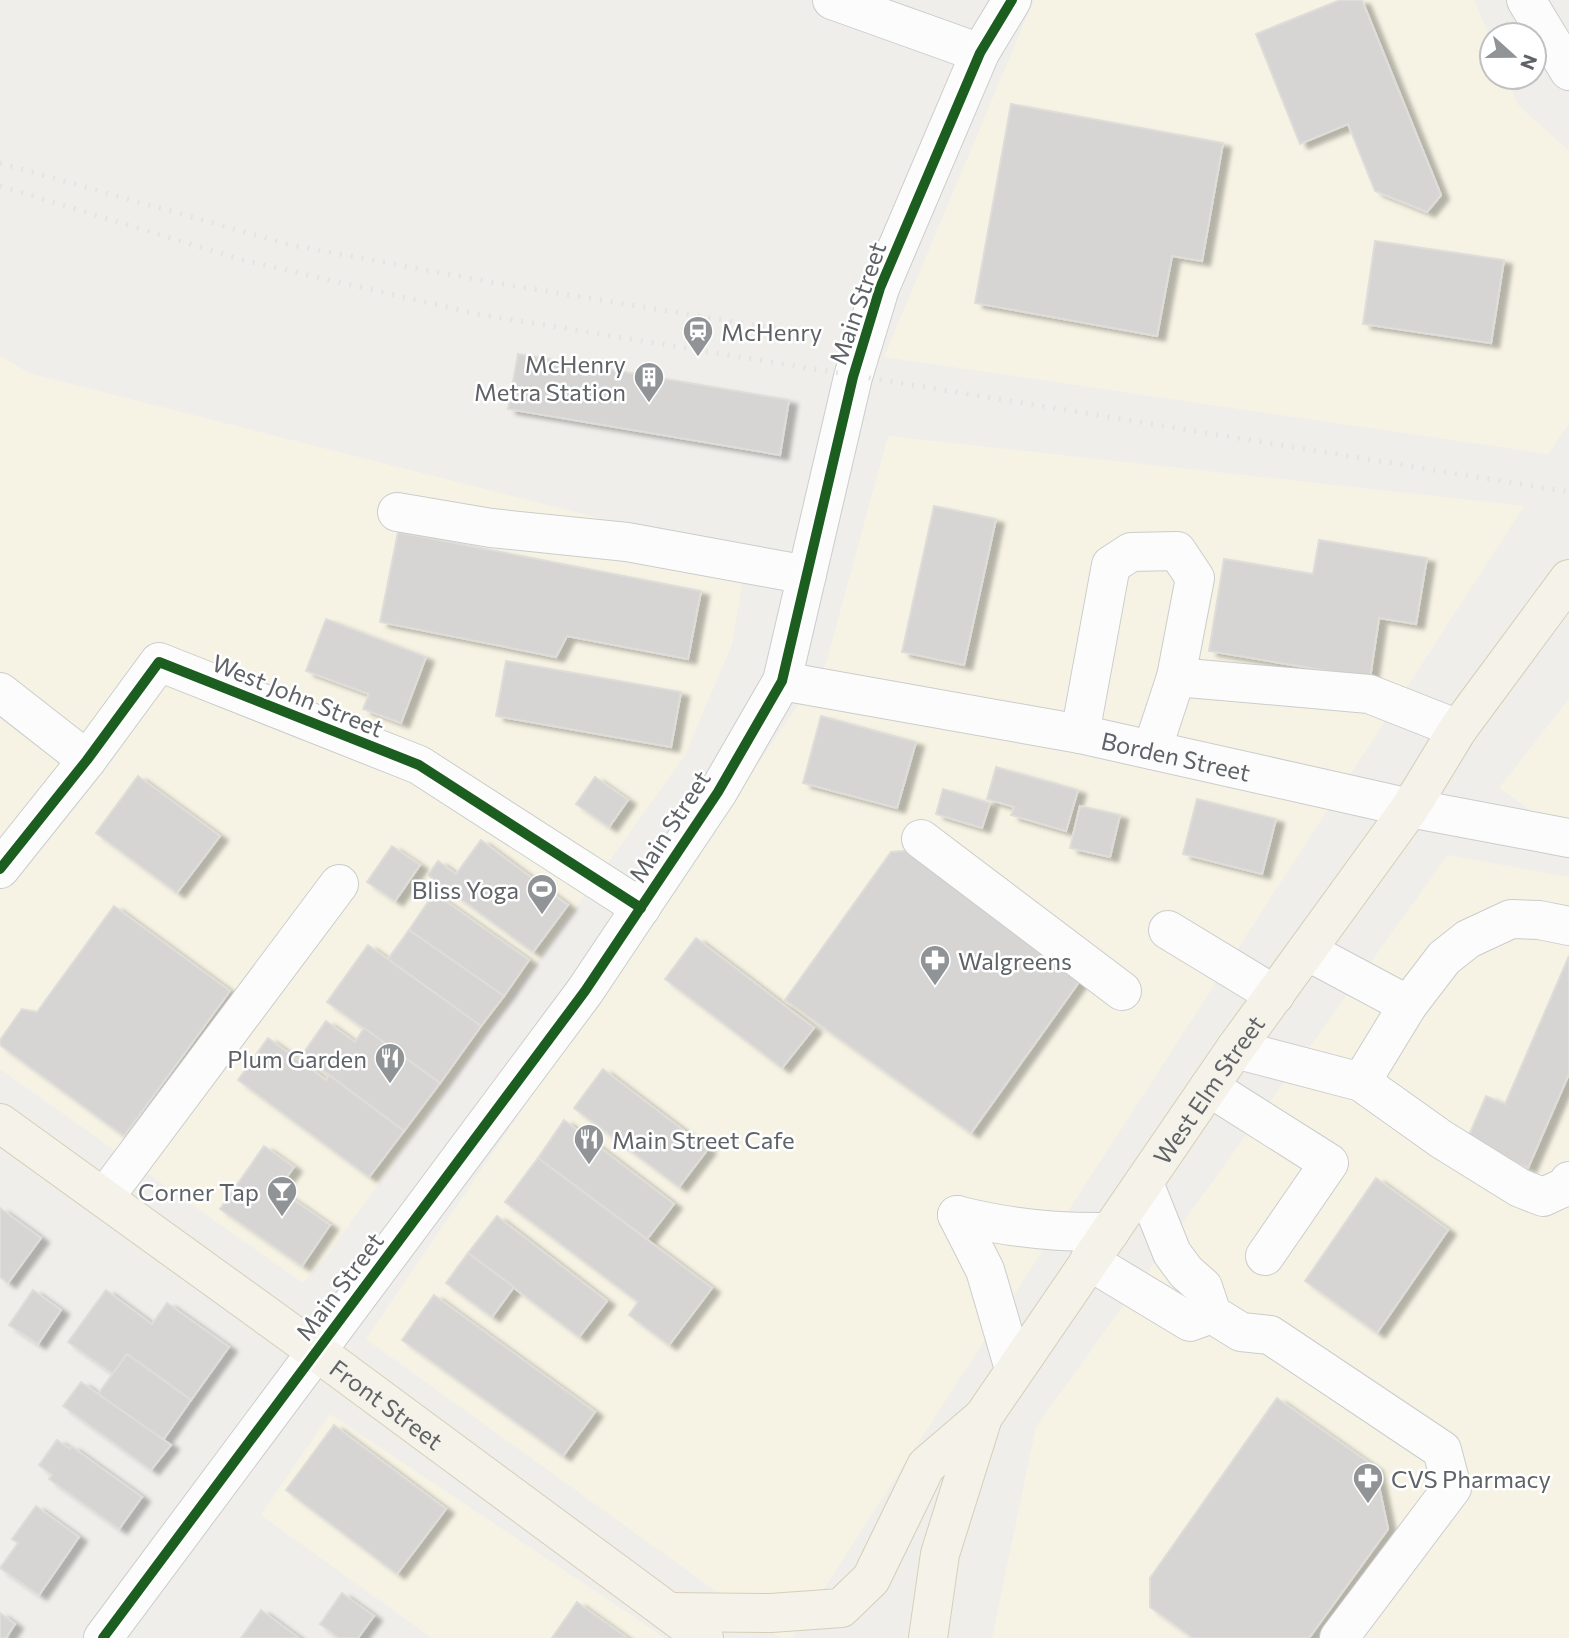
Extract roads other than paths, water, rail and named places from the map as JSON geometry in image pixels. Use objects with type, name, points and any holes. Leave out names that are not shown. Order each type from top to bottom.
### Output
[{"type":"main road","name":"West Elm Street","points":[[928,1638],[940,1554],[984,1417],[1014,1369],[1235,1049],[1410,808],[1458,729],[1569,579]]},
{"type":"main road","name":"Front Street","points":[[0,1123],[317,1352],[704,1638]]},
{"type":"main road","points":[[669,1612],[771,1613],[841,1608],[871,1579],[926,1466],[984,1417]]},
{"type":"street","points":[[832,0],[980,52]]},
{"type":"street","name":"Main Street","points":[[103,1638],[585,990],[718,792],[782,681],[853,377],[880,288],[980,52],[1012,0]]},
{"type":"street","points":[[1526,0],[1569,71]]},
{"type":"street","points":[[397,512],[491,528],[627,542],[807,575]]},
{"type":"street","points":[[1080,734],[1111,565],[1131,552],[1177,551],[1195,578],[1175,677],[1152,750]]},
{"type":"street","name":"West John Street","points":[[0,869],[87,760],[159,662],[419,765],[640,908]]},
{"type":"street","points":[[1175,677],[1368,694],[1458,729]]},
{"type":"street","name":"Borden Street","points":[[782,681],[1080,734],[1410,808],[1569,838]]},
{"type":"street","points":[[0,692],[87,760]]},
{"type":"street","points":[[921,839],[1122,992]]},
{"type":"street","points":[[104,1198],[339,884]]},
{"type":"street","points":[[1361,1082],[1408,1005],[1444,958],[1468,939],[1511,919],[1539,920],[1569,926]]},
{"type":"street","points":[[1168,930],[1275,995]]},
{"type":"street","points":[[1307,951],[1408,1005]]},
{"type":"street","points":[[1235,1049],[1361,1082],[1441,1139],[1520,1188],[1543,1197],[1567,1186],[1569,1181]]},
{"type":"street","points":[[1209,1087],[1329,1163],[1265,1256]]},
{"type":"street","points":[[1144,1183],[1172,1253],[1186,1272],[1203,1287],[1226,1323]]},
{"type":"street","points":[[1014,1369],[985,1270],[957,1214],[1016,1227],[1069,1233],[1100,1247],[1190,1322],[1226,1323],[1270,1335],[1442,1450],[1452,1488],[1339,1638]]},
{"type":"railway","points":[[0,163],[291,245],[496,283],[791,331]]},
{"type":"railway","points":[[0,186],[243,260],[477,314],[1569,492]]},
{"type":"place","name":"McHenry","points":[[698,358]]},
{"type":"place","name":"McHenry Metra Station","points":[[649,404]]},
{"type":"place","name":"Bliss Yoga","points":[[542,916]]},
{"type":"place","name":"Walgreens","points":[[935,987]]},
{"type":"place","name":"Plum Garden","points":[[390,1085]]},
{"type":"place","name":"Main Street Cafe","points":[[589,1166]]},
{"type":"place","name":"Corner Tap","points":[[282,1218]]},
{"type":"place","name":"CVS Pharmacy","points":[[1368,1505]]}]
